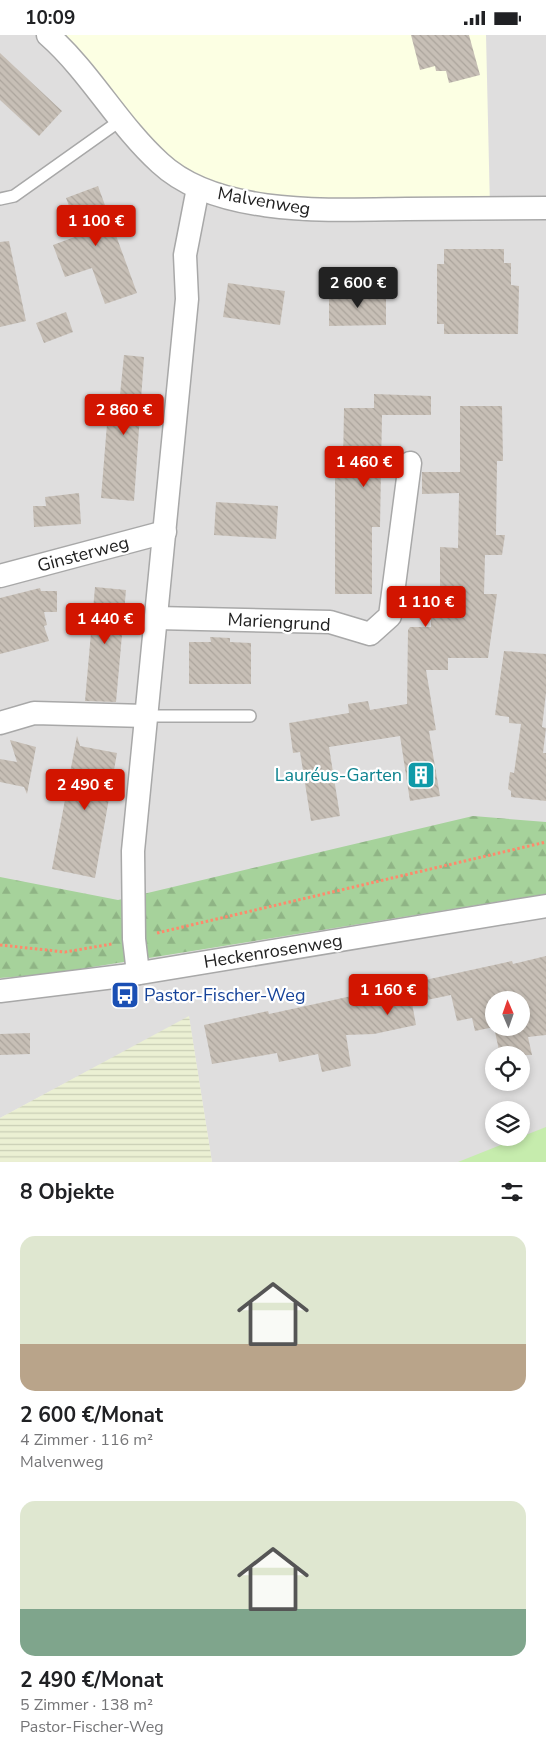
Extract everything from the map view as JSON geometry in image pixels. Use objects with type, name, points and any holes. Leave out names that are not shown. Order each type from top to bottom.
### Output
[{"type":"street","name":"Malvenweg","points":[[48,35],[76,64],[120,120],[160,164],[198,188],[229,198],[311,210],[546,208]]},
{"type":"street","points":[[138,973],[134,939],[133,851],[187,299],[185,255],[198,188]]},
{"type":"street","name":"Mariengrund","points":[[156,618],[330,622],[370,634],[390,616],[410,463]]},
{"type":"street","name":"Ginsterweg","points":[[0,576],[165,532]]},
{"type":"street","points":[[0,723],[34,713],[146,716]]},
{"type":"street","name":"Heckenrosenweg","points":[[0,991],[138,973],[546,907]]},
{"type":"lane","points":[[0,199],[14,196],[120,120]]},
{"type":"lane","points":[[146,716],[250,716]]},
{"type":"path","points":[[0,945],[65,952],[134,939],[546,842]]},
{"type":"shaded area","points":[[0,35],[546,35],[546,1162],[212,1162],[189,1017],[0,1118]]},
{"type":"shaded area","points":[[46,35],[486,35],[490,209],[311,210],[198,188]]},
{"type":"shaded area","points":[[189,1016],[212,1162],[0,1162],[0,1118]]},
{"type":"green space","points":[[473,816],[546,822],[546,894],[49,974],[0,978],[0,877],[118,900]]},
{"type":"green space","points":[[546,1127],[546,1162],[458,1162],[498,1146],[530,1146],[530,1133]]},
{"type":"building","points":[[411,35],[469,35],[480,75],[449,83],[446,71],[436,71],[435,66],[420,70]]},
{"type":"building","points":[[0,53],[62,111],[39,136],[0,100]]},
{"type":"building","points":[[98,186],[137,293],[105,304],[92,268],[65,277],[53,245],[80,235],[66,198]]},
{"type":"building","points":[[9,241],[26,321],[0,327],[0,242]]},
{"type":"building","points":[[444,249],[504,249],[504,263],[511,263],[511,285],[519,286],[518,334],[444,334],[444,324],[437,324],[437,264],[444,264]]},
{"type":"building","points":[[228,283],[285,291],[280,325],[223,317]]},
{"type":"building","points":[[386,291],[386,325],[329,326],[329,292]]},
{"type":"building","points":[[66,312],[73,332],[44,343],[36,323]]},
{"type":"building","points":[[124,355],[144,357],[134,501],[101,498],[107,424],[117,425]]},
{"type":"building","points":[[374,394],[431,396],[431,415],[382,415],[380,527],[372,527],[372,594],[335,594],[335,466],[343,466],[344,408],[374,408]]},
{"type":"building","points":[[460,406],[502,406],[503,461],[497,461],[496,535],[505,535],[502,555],[485,555],[484,594],[497,594],[488,658],[448,658],[448,670],[426,670],[436,730],[429,731],[440,796],[410,801],[400,736],[329,747],[340,816],[311,821],[300,752],[293,753],[289,723],[349,713],[348,704],[368,701],[370,710],[407,704],[408,630],[410,627],[431,627],[431,614],[440,614],[440,547],[458,548],[459,493],[422,494],[422,472],[460,472]]},
{"type":"building","points":[[79,493],[81,524],[34,527],[33,506],[46,506],[45,497]]},
{"type":"building","points":[[216,502],[278,506],[276,539],[214,535]]},
{"type":"building","points":[[95,587],[126,590],[116,702],[85,701]]},
{"type":"building","points":[[40,588],[41,591],[57,591],[57,612],[44,612],[47,625],[44,626],[49,641],[0,654],[0,598]]},
{"type":"building","points":[[210,637],[230,638],[230,642],[251,643],[251,684],[189,684],[189,642],[211,642]]},
{"type":"building","points":[[504,651],[546,654],[546,693],[542,727],[546,728],[543,753],[546,753],[546,801],[511,797],[511,791],[508,789],[510,772],[514,773],[521,724],[509,723],[509,717],[495,715]]},
{"type":"building","points":[[77,736],[80,746],[117,753],[95,878],[52,869]]},
{"type":"building","points":[[10,740],[36,747],[27,794],[24,787],[0,782],[0,759],[17,762]]},
{"type":"building","points":[[546,956],[546,1035],[528,1037],[530,1046],[498,1046],[496,1036],[530,1036],[530,991],[485,991],[485,1029],[475,1031],[472,1018],[457,1021],[451,995],[412,1003],[416,1025],[374,1034],[346,1035],[351,1066],[322,1072],[318,1054],[279,1062],[277,1053],[212,1064],[204,1025],[268,1011],[269,1014],[512,961],[513,964]]},
{"type":"building","points":[[30,1033],[30,1054],[0,1055],[0,1034]]},
{"type":"place","name":"Lauréus-Garten","points":[[421,775]]},
{"type":"place","name":"Pastor-Fischer-Weg","points":[[125,995]]}]
